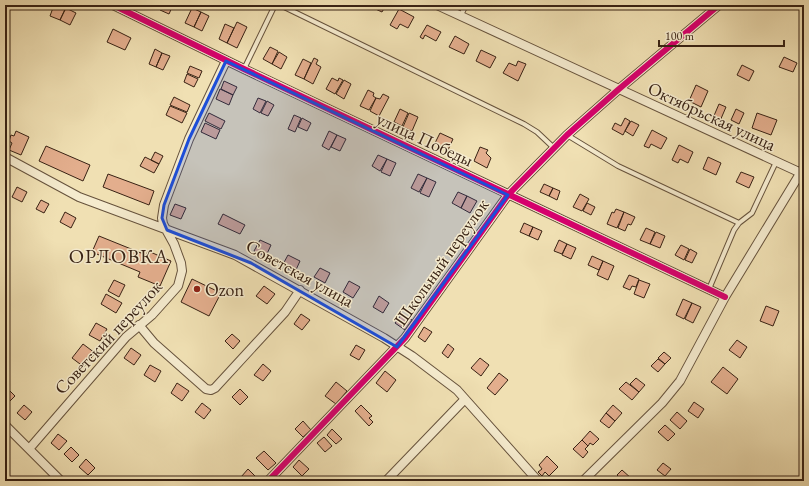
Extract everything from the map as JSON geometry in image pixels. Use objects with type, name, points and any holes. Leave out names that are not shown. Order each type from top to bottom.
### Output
[{"type":"street","name":"улица Победы","points":[[113,5],[226,61],[724,297]]},
{"type":"street","name":"Октябрьская улица","points":[[437,5],[776,162],[802,170]]},
{"type":"street","name":"Школьный переулок","points":[[268,481],[412,331],[508,195],[567,135],[719,5]]},
{"type":"street","name":"Советский переулок","points":[[29,449],[126,337],[152,315],[171,295],[180,279],[181,263],[162,218],[164,205],[189,139],[226,61]]},
{"type":"street","name":"Советская улица","points":[[5,157],[79,197],[235,255],[300,290],[397,347],[419,361],[465,399],[538,481]]},
{"type":"street","points":[[583,481],[680,381],[724,297],[802,170]]},
{"type":"street","points":[[139,325],[154,343],[206,389],[211,390],[215,388],[285,312],[300,290]]},
{"type":"street","points":[[386,481],[465,399]]},
{"type":"street","points":[[5,425],[61,481]]},
{"type":"lane","points":[[244,69],[275,5]]},
{"type":"lane","points":[[280,5],[524,124],[537,132],[554,148]]},
{"type":"lane","points":[[460,16],[466,5]]},
{"type":"lane","points":[[567,135],[618,166],[739,223]]},
{"type":"lane","points":[[708,289],[734,230],[739,223],[752,213],[776,162]]},
{"type":"highlighted area","points":[[226,61],[508,195],[397,347],[251,263],[167,230],[162,218],[164,205],[189,139]]},
{"type":"building","points":[[54,5],[66,7],[60,20],[50,16]]},
{"type":"building","points":[[163,5],[173,5],[169,14],[160,10]]},
{"type":"building","points":[[372,5],[386,5],[382,12],[371,7]]},
{"type":"building","points":[[66,8],[76,13],[70,25],[60,20]]},
{"type":"building","points":[[192,8],[201,12],[194,27],[185,23]]},
{"type":"building","points":[[399,9],[414,17],[408,28],[400,24],[397,29],[390,25]]},
{"type":"building","points":[[201,12],[209,16],[202,31],[194,27]]},
{"type":"building","points":[[237,22],[247,27],[237,48],[227,43]]},
{"type":"building","points":[[225,24],[234,28],[227,43],[219,39]]},
{"type":"building","points":[[427,25],[441,32],[436,41],[425,35],[423,39],[420,37]]},
{"type":"building","points":[[113,29],[131,38],[125,50],[107,42]]},
{"type":"building","points":[[455,36],[469,44],[464,54],[449,47]]},
{"type":"building","points":[[270,47],[278,51],[272,64],[263,59]]},
{"type":"building","points":[[155,49],[162,53],[156,67],[149,64]]},
{"type":"building","points":[[481,50],[496,57],[490,68],[476,61]]},
{"type":"building","points":[[279,52],[287,57],[281,69],[272,64]]},
{"type":"building","points":[[162,53],[170,56],[163,70],[156,67]]},
{"type":"building","points":[[784,57],[797,63],[793,72],[779,67]]},
{"type":"building","points":[[314,58],[318,60],[316,64],[321,67],[313,84],[304,79]]},
{"type":"building","points":[[303,59],[311,63],[304,79],[295,75]]},
{"type":"building","points":[[518,61],[526,64],[518,81],[503,73],[509,63],[516,66]]},
{"type":"building","points":[[742,65],[754,71],[749,81],[737,75]]},
{"type":"building","points":[[190,66],[202,71],[199,78],[187,73]]},
{"type":"building","points":[[187,74],[198,79],[194,87],[184,82]]},
{"type":"building","points":[[332,78],[338,81],[339,78],[343,80],[335,94],[326,89]]},
{"type":"building","points":[[344,80],[351,84],[344,99],[336,94]]},
{"type":"building","points":[[224,81],[237,87],[233,95],[221,89]]},
{"type":"building","points":[[696,85],[708,91],[701,107],[689,101]]},
{"type":"building","points":[[220,89],[233,95],[229,105],[216,99]]},
{"type":"building","points":[[368,90],[374,93],[373,96],[376,98],[369,110],[360,106]]},
{"type":"building","points":[[383,94],[389,97],[379,116],[370,111],[376,98],[380,99]]},
{"type":"building","points":[[174,97],[190,105],[187,112],[170,105]]},
{"type":"building","points":[[258,98],[266,101],[260,113],[253,109]]},
{"type":"building","points":[[267,101],[274,105],[268,116],[261,113]]},
{"type":"building","points":[[719,104],[726,107],[720,121],[713,118]]},
{"type":"building","points":[[170,106],[187,113],[182,123],[166,115]]},
{"type":"building","points":[[400,109],[408,113],[402,126],[394,122]]},
{"type":"building","points":[[736,109],[744,113],[739,124],[731,120]]},
{"type":"building","points":[[209,113],[225,121],[221,129],[205,121]]},
{"type":"building","points":[[409,113],[418,117],[412,131],[403,127]]},
{"type":"building","points":[[757,113],[777,120],[771,135],[752,128]]},
{"type":"building","points":[[294,115],[301,118],[295,132],[288,129]]},
{"type":"building","points":[[302,118],[311,123],[307,131],[298,127]]},
{"type":"building","points":[[625,118],[630,121],[623,135],[612,129],[615,123],[621,126]]},
{"type":"building","points":[[631,121],[639,125],[633,136],[625,131]]},
{"type":"building","points":[[205,123],[220,130],[216,139],[201,132]]},
{"type":"building","points":[[652,130],[667,138],[661,149],[651,144],[649,148],[644,146]]},
{"type":"building","points":[[16,131],[29,137],[21,155],[9,150],[12,143],[9,141],[11,135],[14,136]]},
{"type":"building","points":[[329,131],[337,135],[329,150],[322,146]]},
{"type":"building","points":[[440,133],[453,139],[448,150],[435,143]]},
{"type":"building","points":[[337,135],[346,139],[340,151],[331,147]]},
{"type":"building","points":[[679,145],[693,152],[688,163],[680,159],[678,163],[672,160]]},
{"type":"building","points":[[46,146],[90,165],[83,181],[39,161]]},
{"type":"building","points":[[480,147],[488,150],[486,153],[491,158],[487,168],[474,161]]},
{"type":"building","points":[[155,152],[163,156],[159,164],[151,160]]},
{"type":"building","points":[[378,155],[387,159],[380,171],[372,166]]},
{"type":"building","points":[[145,157],[159,164],[154,173],[140,166]]},
{"type":"building","points":[[708,157],[721,163],[716,175],[703,169]]},
{"type":"building","points":[[387,159],[396,163],[390,176],[381,172]]},
{"type":"building","points":[[741,172],[754,177],[749,188],[736,182]]},
{"type":"building","points":[[108,174],[154,191],[149,205],[103,187]]},
{"type":"building","points":[[418,174],[427,178],[419,192],[411,188]]},
{"type":"building","points":[[427,178],[436,182],[429,197],[420,193]]},
{"type":"building","points":[[544,184],[553,188],[549,196],[540,192]]},
{"type":"building","points":[[17,187],[27,192],[22,202],[12,197]]},
{"type":"building","points":[[553,188],[560,191],[557,200],[549,196]]},
{"type":"building","points":[[458,192],[467,196],[461,208],[452,203]]},
{"type":"building","points":[[580,194],[589,199],[582,211],[573,207]]},
{"type":"building","points":[[467,196],[477,201],[470,213],[461,208]]},
{"type":"building","points":[[41,200],[49,204],[44,213],[36,209]]},
{"type":"building","points":[[587,203],[595,207],[591,215],[583,211]]},
{"type":"building","points":[[175,204],[186,208],[181,219],[170,215]]},
{"type":"building","points":[[616,209],[624,212],[617,228],[607,224],[612,212],[614,213]]},
{"type":"building","points":[[65,212],[76,218],[71,228],[60,222]]},
{"type":"building","points":[[624,212],[635,217],[631,225],[628,224],[625,231],[618,228]]},
{"type":"building","points":[[223,214],[245,225],[240,234],[218,224]]},
{"type":"building","points":[[524,223],[533,227],[529,236],[520,232]]},
{"type":"building","points":[[533,227],[542,231],[538,240],[529,236]]},
{"type":"building","points":[[646,228],[655,232],[650,244],[640,240]]},
{"type":"building","points":[[656,232],[665,236],[660,248],[650,244]]},
{"type":"building","points":[[99,236],[146,255],[148,251],[171,261],[160,286],[138,277],[140,272],[92,252]]},
{"type":"building","points":[[260,240],[271,245],[266,256],[254,251]]},
{"type":"building","points":[[559,240],[567,244],[562,254],[554,251]]},
{"type":"building","points":[[567,244],[576,248],[571,259],[562,255]]},
{"type":"building","points":[[681,245],[689,249],[684,260],[675,255]]},
{"type":"building","points":[[690,249],[697,253],[692,263],[685,260]]},
{"type":"building","points":[[288,255],[300,261],[295,272],[282,266]]},
{"type":"building","points":[[592,256],[603,261],[599,270],[588,265]]},
{"type":"building","points":[[603,261],[614,266],[608,280],[597,275]]},
{"type":"building","points":[[320,268],[330,273],[325,283],[314,277]]},
{"type":"building","points":[[629,275],[639,279],[636,287],[632,286],[630,290],[623,287]]},
{"type":"building","points":[[192,279],[221,293],[209,316],[181,302]]},
{"type":"building","points":[[114,280],[125,285],[119,297],[108,291]]},
{"type":"building","points":[[639,280],[650,284],[644,298],[634,294]]},
{"type":"building","points":[[349,281],[360,287],[353,298],[343,292]]},
{"type":"building","points":[[264,286],[275,294],[267,304],[256,296]]},
{"type":"building","points":[[106,294],[122,303],[116,313],[101,304]]},
{"type":"building","points":[[379,296],[389,303],[383,313],[373,307]]},
{"type":"building","points":[[683,299],[692,303],[684,319],[676,315]]},
{"type":"building","points":[[692,303],[701,307],[693,323],[685,319]]},
{"type":"building","points":[[766,306],[779,311],[773,326],[760,321]]},
{"type":"building","points":[[301,314],[310,320],[302,330],[294,324]]},
{"type":"building","points":[[402,314],[412,320],[405,330],[395,323]]},
{"type":"building","points":[[96,323],[107,329],[100,341],[89,335]]},
{"type":"building","points":[[424,327],[432,332],[425,342],[418,337]]},
{"type":"building","points":[[232,334],[240,341],[233,349],[225,341]]},
{"type":"building","points":[[737,340],[747,347],[740,358],[729,350]]},
{"type":"building","points":[[83,344],[95,353],[84,367],[72,358]]},
{"type":"building","points":[[448,344],[454,349],[448,358],[442,353]]},
{"type":"building","points":[[356,345],[365,350],[359,360],[350,355]]},
{"type":"building","points":[[131,348],[141,355],[134,365],[124,358]]},
{"type":"building","points":[[664,352],[671,358],[665,364],[658,358]]},
{"type":"building","points":[[480,358],[489,365],[481,376],[471,368]]},
{"type":"building","points":[[658,359],[665,364],[658,372],[651,366]]},
{"type":"building","points":[[263,364],[271,371],[263,381],[254,375]]},
{"type":"building","points":[[150,365],[161,371],[155,382],[144,375]]},
{"type":"building","points":[[723,367],[738,379],[727,394],[711,382]]},
{"type":"building","points":[[385,371],[396,380],[387,392],[376,383]]},
{"type":"building","points":[[499,373],[508,380],[495,395],[487,388]]},
{"type":"building","points":[[636,378],[645,385],[639,392],[630,384]]},
{"type":"building","points":[[336,382],[347,391],[336,404],[325,396]]},
{"type":"building","points":[[626,382],[639,392],[632,400],[619,389]]},
{"type":"building","points":[[177,383],[189,391],[182,401],[171,393]]},
{"type":"building","points":[[7,388],[15,396],[7,404],[5,401],[5,390]]},
{"type":"building","points":[[240,389],[248,397],[240,405],[232,397]]},
{"type":"building","points":[[694,402],[704,409],[698,418],[688,411]]},
{"type":"building","points":[[202,403],[211,410],[204,419],[195,412]]},
{"type":"building","points":[[24,405],[32,412],[25,420],[17,413]]},
{"type":"building","points":[[361,405],[372,416],[369,418],[373,422],[369,426],[355,411]]},
{"type":"building","points":[[613,405],[622,413],[615,421],[606,413]]},
{"type":"building","points":[[677,412],[687,421],[680,429],[670,420]]},
{"type":"building","points":[[606,413],[615,421],[609,428],[600,421]]},
{"type":"building","points":[[303,421],[311,430],[303,437],[295,429]]},
{"type":"building","points":[[665,425],[675,434],[668,441],[658,432]]},
{"type":"building","points":[[332,429],[342,439],[336,444],[327,435]]},
{"type":"building","points":[[590,431],[599,439],[593,445],[590,443],[588,446],[582,440]]},
{"type":"building","points":[[58,434],[67,441],[59,450],[51,443]]},
{"type":"building","points":[[324,437],[332,446],[325,452],[317,443]]},
{"type":"building","points":[[582,440],[588,446],[585,449],[588,452],[583,458],[573,449]]},
{"type":"building","points":[[71,447],[79,455],[72,462],[64,454]]},
{"type":"building","points":[[264,451],[276,463],[268,470],[256,458]]},
{"type":"building","points":[[547,456],[558,467],[549,476],[545,472],[542,476],[538,472],[542,469],[539,465]]},
{"type":"building","points":[[86,459],[95,468],[88,475],[79,467]]},
{"type":"building","points":[[299,460],[309,469],[302,476],[293,467]]},
{"type":"building","points":[[663,463],[671,469],[665,476],[657,470]]},
{"type":"building","points":[[248,469],[258,479],[256,481],[246,481],[241,477]]},
{"type":"building","points":[[622,470],[632,479],[630,481],[623,481],[617,475]]},
{"type":"cycle path","points":[[113,5],[244,69],[725,297]]},
{"type":"cycle path","points":[[268,481],[405,338],[508,195],[567,135],[719,5]]},
{"type":"place","name":"Ozon","points":[[197,289]]},
{"type":"district","name":"ОРЛОВКА","points":[[119,256]]}]
